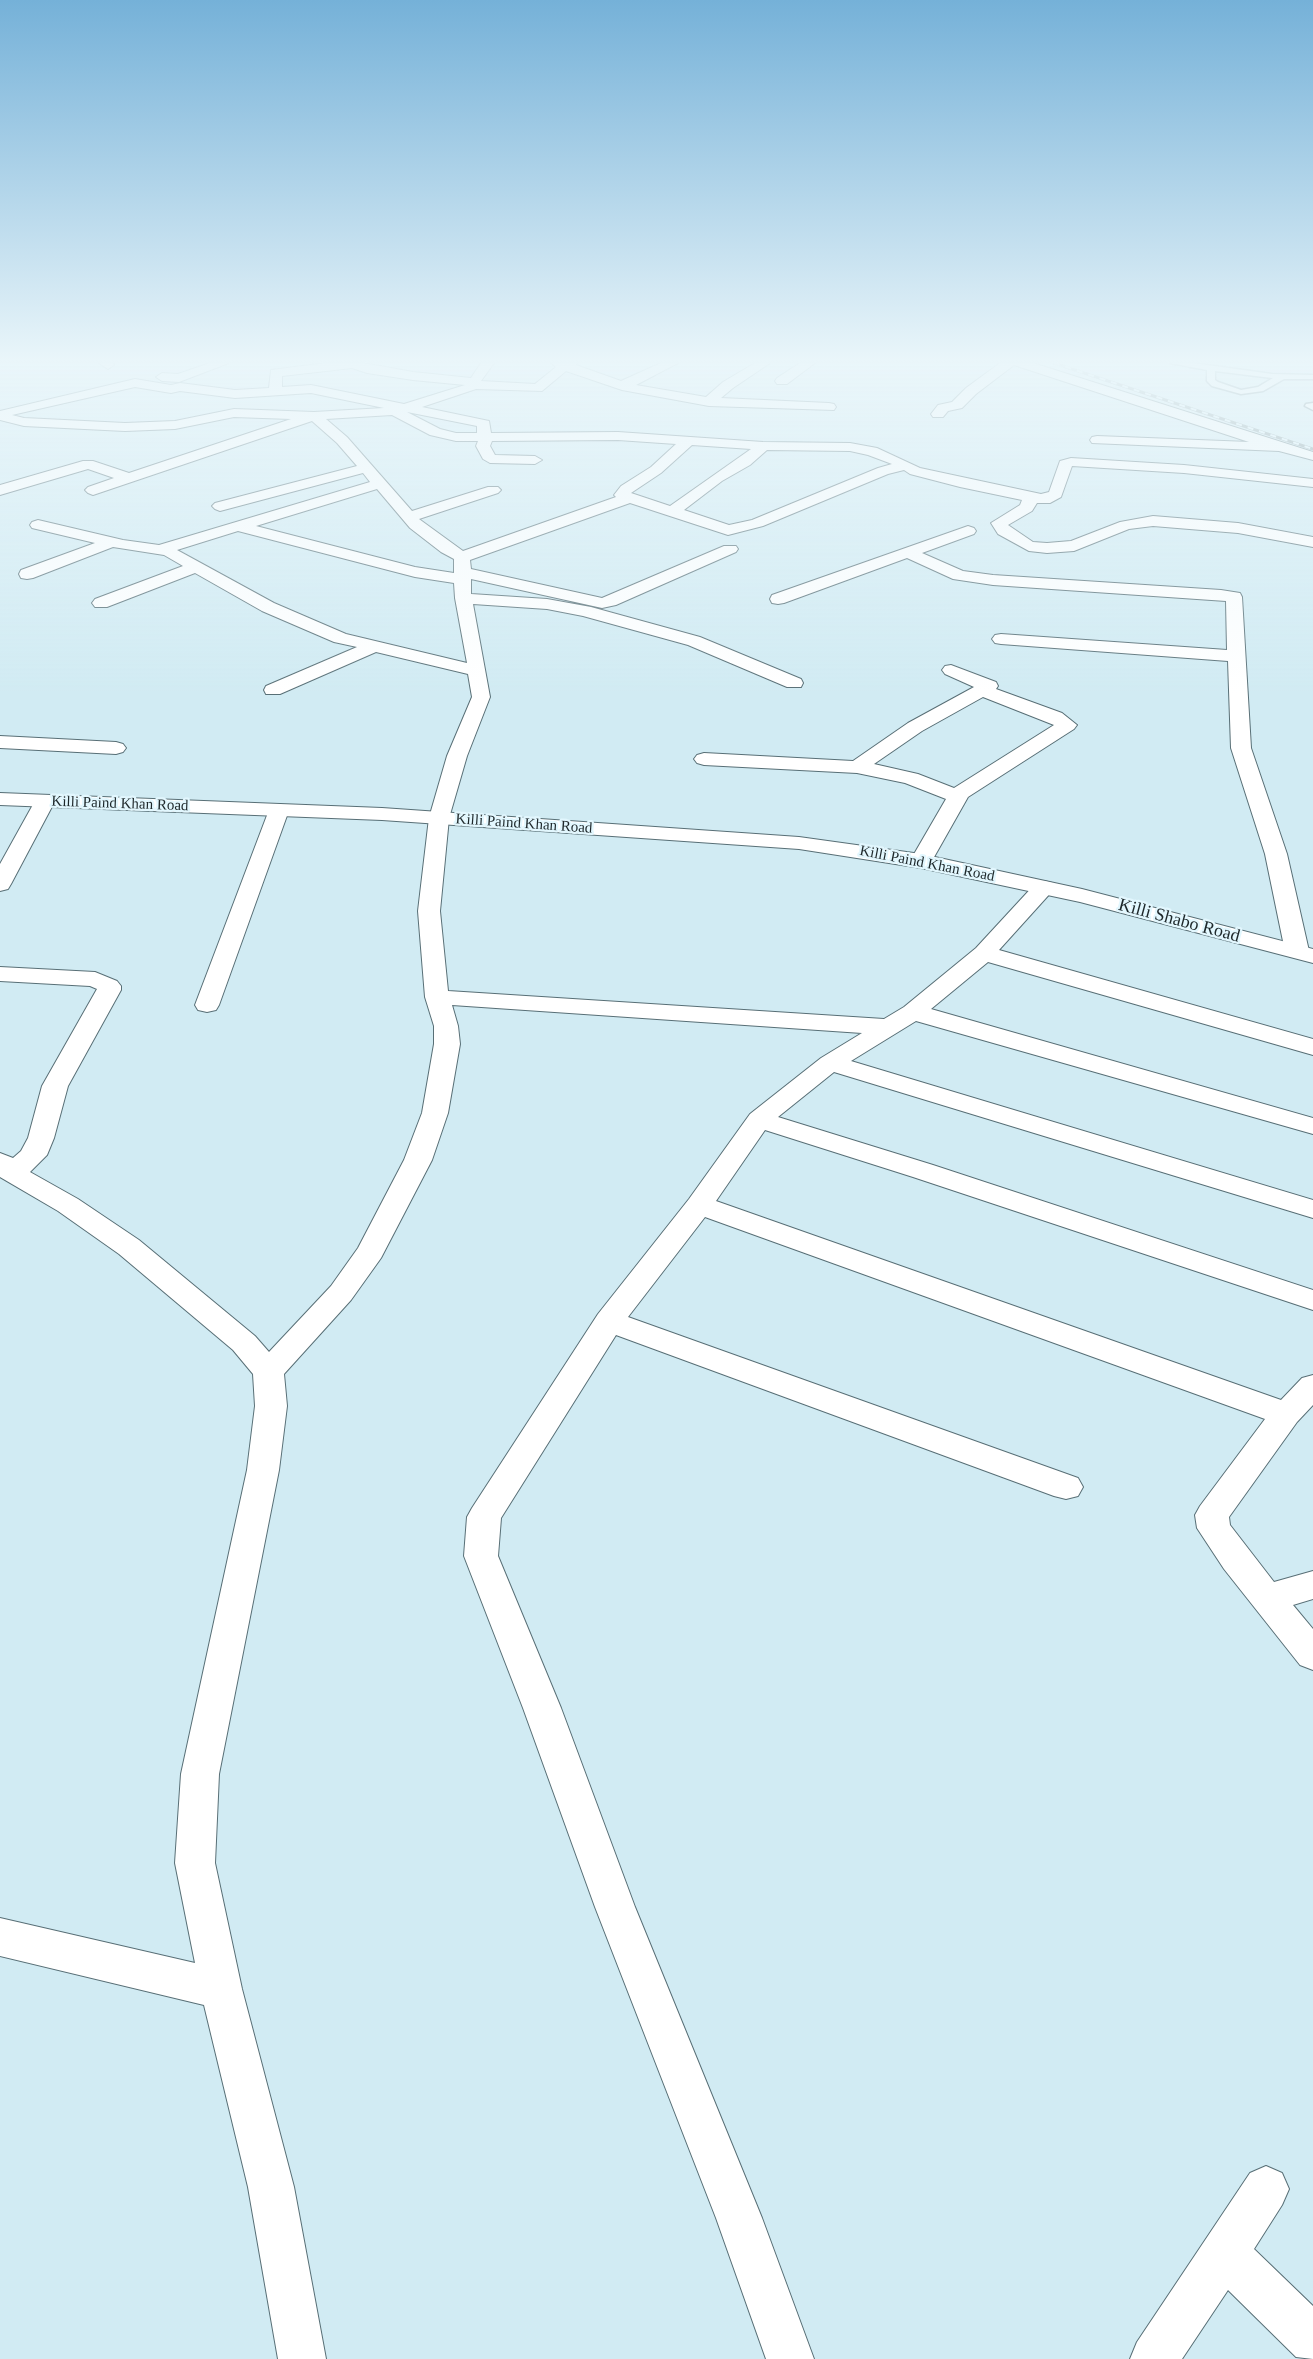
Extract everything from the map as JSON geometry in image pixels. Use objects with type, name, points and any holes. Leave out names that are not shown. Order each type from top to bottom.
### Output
[{"type":"street","points":[[0,490],[57,473]]},
{"type":"street","points":[[115,473],[129,478]]},
{"type":"street","points":[[92,490],[144,473]]},
{"type":"street","points":[[220,506],[346,473]]},
{"type":"street","points":[[268,1372],[341,1293],[371,1251],[418,1160],[435,1113],[447,1044],[446,1026],[437,997],[429,910],[439,818],[457,756],[481,697],[478,671],[463,598],[463,570],[447,549],[408,517],[369,473]]},
{"type":"street","points":[[651,473],[621,493],[628,498],[728,530],[758,523],[878,473]]},
{"type":"street","points":[[672,512],[726,473]]},
{"type":"street","points":[[923,473],[1031,497],[1050,498],[1056,494],[1062,473]]},
{"type":"street","points":[[1219,473],[1313,484]]},
{"type":"street","points":[[159,550],[379,484]]},
{"type":"street","points":[[408,517],[494,490]]},
{"type":"street","points":[[1031,497],[1027,508],[999,523],[1004,531],[1029,546],[1047,548],[1074,546],[1126,525],[1153,521],[1238,528],[1313,542]]},
{"type":"street","points":[[463,570],[628,498]]},
{"type":"street","points":[[38,525],[141,549],[168,551],[234,586],[268,607],[340,638],[478,671]]},
{"type":"street","points":[[237,526],[415,572],[463,570],[602,603],[730,548]]},
{"type":"street","points":[[778,599],[968,531]]},
{"type":"street","points":[[27,574],[110,542]]},
{"type":"street","points":[[907,552],[959,575],[993,580],[1234,597],[1241,748],[1276,854],[1305,954]]},
{"type":"street","points":[[101,603],[196,567]]},
{"type":"street","points":[[463,598],[547,604],[585,611],[694,641],[794,683]]},
{"type":"street","points":[[1001,638],[1238,656]]},
{"type":"street","points":[[273,690],[375,646]]},
{"type":"street","points":[[857,767],[915,727],[989,686],[951,670]]},
{"type":"street","points":[[921,861],[960,793],[1067,725],[1055,717],[982,691]]},
{"type":"street","points":[[0,742],[116,748]]},
{"type":"street","points":[[704,758],[857,767],[912,778],[958,797]]},
{"type":"street","name":"Killi Paind Khan Road","points":[[0,799],[439,818],[799,843],[921,861],[1044,888]]},
{"type":"street","points":[[0,884],[45,801]]},
{"type":"street","points":[[207,1005],[279,810]]},
{"type":"street","points":[[790,2359],[740,2218],[616,1906],[542,1708],[481,1556],[484,1517],[609,1321],[699,1205],[759,1120],[830,1063],[899,1020],[984,953],[1044,888]]},
{"type":"street","name":"Killi Shabo Road","points":[[1044,888],[1305,954]]},
{"type":"street","points":[[984,953],[1313,1047]]},
{"type":"street","points":[[0,974],[95,978],[109,986],[109,990],[55,1086],[41,1138],[33,1155],[6,1167]]},
{"type":"street","points":[[437,997],[899,1020],[1313,1126]]},
{"type":"street","points":[[830,1063],[1313,1210]]},
{"type":"street","points":[[759,1120],[932,1174],[1313,1300]]},
{"type":"street","points":[[6,1167],[68,1205],[129,1246],[244,1343],[268,1372],[271,1406],[263,1470],[200,1774],[195,1863],[221,1988],[271,2187],[302,2359]]},
{"type":"street","points":[[699,1205],[1286,1414]]},
{"type":"street","points":[[609,1321],[1066,1487]]},
{"type":"street","points":[[1313,1386],[1286,1414],[1212,1516],[1214,1528],[1236,1560],[1313,1655]]},
{"type":"street","points":[[1268,1598],[1313,1585]]},
{"type":"street","points":[[0,1937],[221,1988]]},
{"type":"street","points":[[1154,2359],[1266,2189]]},
{"type":"street","points":[[1224,2253],[1313,2340]]}]
